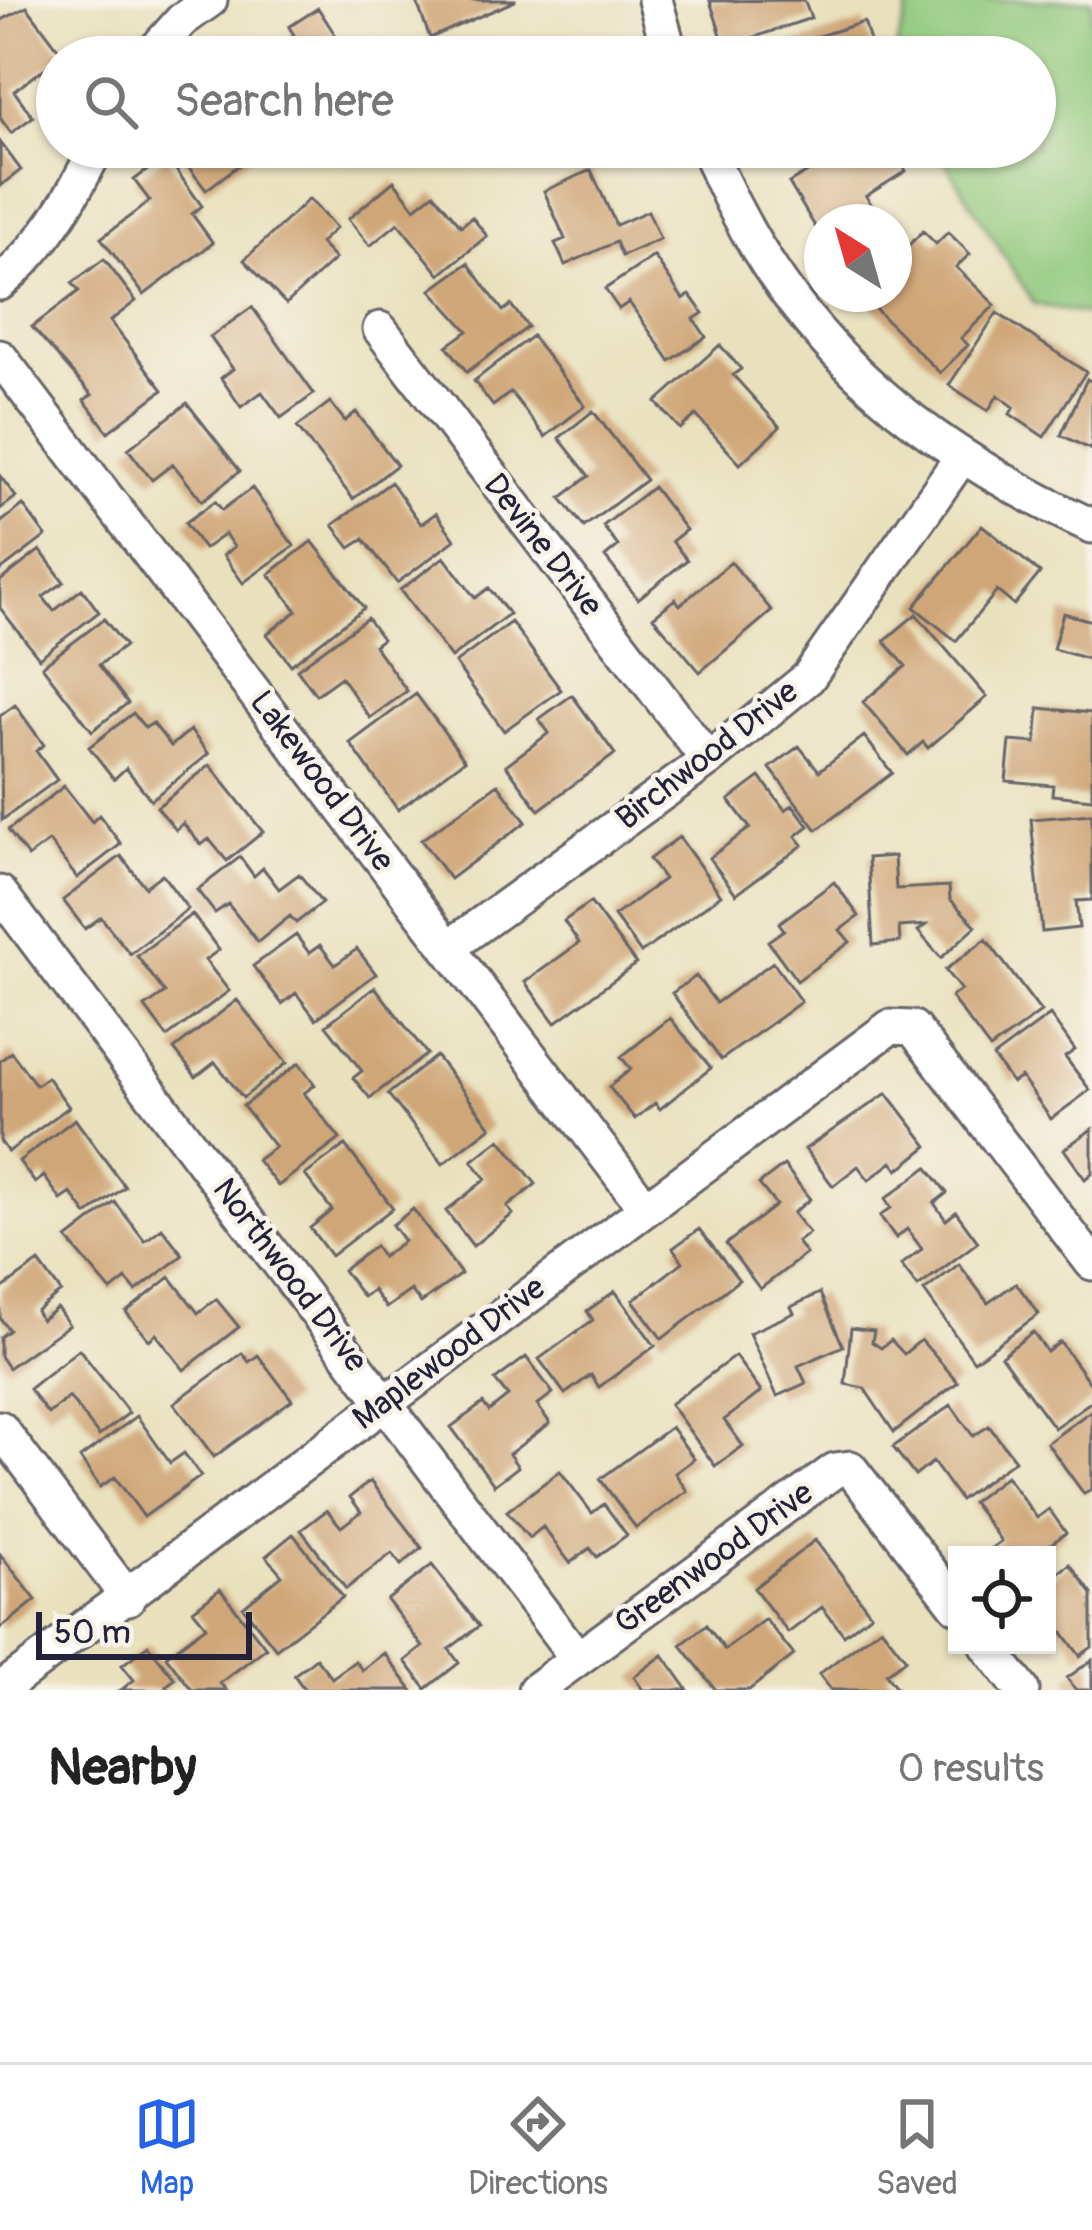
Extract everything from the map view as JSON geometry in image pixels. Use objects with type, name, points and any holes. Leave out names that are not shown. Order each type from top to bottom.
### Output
[{"type":"street","points":[[168,36],[210,0]]},
{"type":"street","points":[[655,0],[665,36]]},
{"type":"street","points":[[0,283],[32,256],[86,168]]},
{"type":"street","points":[[716,168],[728,198],[784,292],[848,369],[908,422],[961,458],[1092,526]]},
{"type":"street","name":"Devine Drive","points":[[380,329],[707,760]]},
{"type":"street","name":"Lakewood Drive","points":[[0,357],[644,1206]]},
{"type":"street","name":"Birchwood Drive","points":[[448,948],[707,760],[808,678],[961,458]]},
{"type":"street","name":"Northwood Drive","points":[[0,893],[577,1658]]},
{"type":"street","name":"Maplewood Drive","points":[[0,1690],[890,1027],[913,1028],[1092,1263]]},
{"type":"street","points":[[0,1428],[128,1598]]},
{"type":"street","name":"Greenwood Drive","points":[[536,1690],[835,1470],[850,1468],[948,1594]]},
{"type":"street","points":[[994,1654],[1022,1690]]},
{"type":"green space","points":[[911,0],[1092,0],[1092,316],[1034,304],[949,168],[1056,168],[1056,36],[900,36]]},
{"type":"building","points":[[416,0],[515,0],[435,36],[429,36]]},
{"type":"building","points":[[804,0],[811,18],[758,36],[721,36],[710,1]]},
{"type":"building","points":[[27,7],[49,36],[36,36],[36,75],[14,91],[33,117],[11,133],[0,118],[0,21]]},
{"type":"building","points":[[318,8],[336,36],[292,36],[289,27]]},
{"type":"building","points":[[864,22],[868,36],[819,36]]},
{"type":"building","points":[[0,142],[21,170],[0,186]]},
{"type":"building","points":[[150,168],[175,168],[202,206],[192,214],[213,243],[144,295],[101,238],[150,201],[134,180]]},
{"type":"building","points":[[189,168],[235,168],[206,190]]},
{"type":"building","points":[[814,168],[906,171],[866,196],[871,204],[804,204],[804,208],[789,183]]},
{"type":"building","points":[[591,170],[616,225],[648,211],[660,239],[622,256],[616,242],[565,265],[555,243],[565,239],[544,191]]},
{"type":"building","points":[[394,181],[415,208],[434,193],[461,226],[472,217],[487,236],[440,275],[398,223],[370,246],[348,219]]},
{"type":"building","points":[[309,199],[336,228],[320,243],[335,259],[286,304],[244,260]]},
{"type":"building","points":[[923,231],[936,244],[948,232],[970,254],[956,267],[995,305],[961,338],[968,345],[940,373],[878,312],[912,312],[912,242]]},
{"type":"building","points":[[654,256],[683,299],[690,295],[703,313],[694,319],[706,337],[670,361],[629,302],[619,309],[605,289]]},
{"type":"building","points":[[104,259],[136,301],[110,321],[163,390],[108,432],[84,400],[92,395],[32,327],[79,291],[72,283]]},
{"type":"building","points":[[468,263],[503,311],[511,305],[528,327],[467,372],[447,346],[468,331],[431,290]]},
{"type":"building","points":[[252,307],[314,394],[281,418],[262,392],[241,407],[221,378],[233,369],[210,337]]},
{"type":"building","points":[[997,313],[1086,372],[1044,437],[1010,414],[1014,407],[998,395],[988,411],[949,385]]},
{"type":"building","points":[[532,336],[585,406],[545,437],[511,392],[493,406],[474,381]]},
{"type":"building","points":[[720,345],[741,369],[733,375],[780,427],[740,464],[696,415],[680,429],[656,402]]},
{"type":"building","points":[[1087,379],[1092,382],[1092,450],[1061,435]]},
{"type":"building","points":[[330,402],[345,421],[356,412],[397,465],[353,499],[297,427]]},
{"type":"building","points":[[187,403],[240,471],[202,501],[173,464],[152,480],[128,449]]},
{"type":"building","points":[[593,411],[646,480],[584,527],[561,498],[589,476],[559,438]]},
{"type":"building","points":[[0,476],[16,497],[0,509]]},
{"type":"building","points":[[391,482],[421,524],[436,513],[455,540],[397,583],[364,539],[350,548],[333,525]]},
{"type":"building","points":[[653,487],[686,530],[672,541],[687,560],[638,599],[605,557],[618,546],[603,526]]},
{"type":"building","points":[[252,488],[294,546],[243,583],[223,555],[234,547],[225,534],[204,549],[185,523],[215,501],[222,510]]},
{"type":"building","points":[[23,505],[46,536],[0,571],[0,523]]},
{"type":"building","points":[[982,525],[1040,573],[1014,605],[997,591],[956,641],[914,607]]},
{"type":"building","points":[[312,541],[364,608],[291,665],[267,634],[297,611],[269,574]]},
{"type":"building","points":[[40,550],[64,582],[43,597],[54,611],[82,589],[99,612],[39,658],[0,608],[0,581]]},
{"type":"building","points":[[444,557],[475,598],[489,588],[509,614],[451,658],[400,590]]},
{"type":"building","points":[[731,562],[772,611],[700,672],[653,617],[675,599],[680,605]]},
{"type":"building","points":[[1063,613],[1092,621],[1092,660],[1053,649]]},
{"type":"building","points":[[916,614],[987,697],[928,748],[923,742],[908,755],[863,702],[906,666],[884,641]]},
{"type":"building","points":[[367,618],[382,639],[374,645],[407,691],[370,718],[341,677],[316,695],[297,669]]},
{"type":"building","points":[[104,619],[125,646],[99,665],[128,703],[92,731],[42,666]]},
{"type":"building","points":[[511,622],[561,690],[504,731],[455,663]]},
{"type":"building","points":[[416,694],[465,760],[398,810],[350,743]]},
{"type":"building","points":[[572,695],[615,754],[539,810],[506,765],[549,733],[539,719]]},
{"type":"building","points":[[15,705],[44,745],[36,751],[57,780],[2,820],[0,716]]},
{"type":"building","points":[[1039,708],[1092,713],[1092,799],[1052,795],[1053,785],[1006,781],[1010,741],[1036,743]]},
{"type":"building","points":[[133,713],[145,728],[153,723],[171,746],[190,730],[209,754],[151,800],[126,768],[114,779],[89,747]]},
{"type":"building","points":[[864,736],[892,773],[817,830],[770,768],[799,746],[819,771]]},
{"type":"building","points":[[210,765],[263,832],[227,861],[209,839],[201,845],[183,823],[176,830],[157,807]]},
{"type":"building","points":[[760,777],[785,810],[793,805],[809,826],[796,836],[803,845],[736,894],[709,858],[750,828],[729,800]]},
{"type":"building","points":[[498,784],[526,822],[450,879],[421,840]]},
{"type":"building","points":[[64,786],[92,822],[99,815],[121,844],[77,878],[49,841],[28,857],[8,830]]},
{"type":"building","points":[[1092,814],[1092,900],[1076,901],[1079,928],[1042,932],[1031,819]]},
{"type":"building","points":[[679,837],[721,895],[641,953],[614,916],[664,879],[649,859]]},
{"type":"building","points":[[121,856],[145,887],[162,874],[188,909],[130,954],[101,917],[85,929],[63,900]]},
{"type":"building","points":[[894,856],[896,889],[949,886],[950,899],[976,926],[941,958],[918,931],[926,925],[899,927],[900,942],[873,945],[868,858]]},
{"type":"building","points":[[240,857],[254,876],[263,868],[279,889],[299,874],[322,903],[296,923],[290,916],[258,942],[228,904],[215,913],[197,890]]},
{"type":"building","points":[[834,882],[859,916],[840,930],[850,942],[797,981],[768,941],[784,930],[779,923]]},
{"type":"building","points":[[590,902],[636,964],[555,1023],[525,982],[579,943],[564,921]]},
{"type":"building","points":[[192,914],[219,950],[205,960],[229,991],[167,1037],[145,1007],[165,993],[137,956]]},
{"type":"building","points":[[296,935],[309,953],[320,945],[335,965],[357,949],[376,974],[316,1019],[296,993],[282,1004],[253,966]]},
{"type":"building","points":[[986,939],[1041,1012],[990,1049],[951,997],[961,990],[945,970]]},
{"type":"building","points":[[773,962],[801,1002],[721,1060],[672,993],[696,976],[716,1003]]},
{"type":"building","points":[[375,987],[427,1054],[370,1098],[353,1078],[362,1071],[326,1025]]},
{"type":"building","points":[[237,1000],[287,1063],[243,1098],[215,1062],[196,1077],[174,1049]]},
{"type":"building","points":[[1050,1015],[1075,1050],[1065,1057],[1090,1090],[1051,1119],[1021,1077],[1012,1083],[993,1057]]},
{"type":"building","points":[[670,1018],[711,1068],[660,1109],[655,1103],[635,1119],[609,1087],[631,1069],[621,1057]]},
{"type":"building","points":[[11,1052],[36,1085],[47,1077],[69,1107],[8,1152],[0,1141],[0,1061]]},
{"type":"building","points":[[436,1056],[491,1127],[443,1164],[388,1094]]},
{"type":"building","points":[[299,1063],[315,1085],[304,1093],[340,1139],[278,1186],[257,1160],[275,1147],[243,1106]]},
{"type":"building","points":[[887,1093],[928,1146],[898,1170],[892,1162],[869,1180],[858,1166],[833,1186],[805,1149]]},
{"type":"building","points":[[75,1119],[125,1187],[87,1215],[71,1193],[61,1200],[44,1176],[35,1183],[19,1161]]},
{"type":"building","points":[[1092,1129],[1092,1173],[1085,1179],[1064,1149]]},
{"type":"building","points":[[500,1139],[536,1184],[507,1207],[513,1214],[473,1246],[446,1211],[486,1179],[472,1161]]},
{"type":"building","points":[[345,1145],[393,1208],[331,1256],[310,1228],[332,1210],[305,1175]]},
{"type":"building","points":[[784,1165],[810,1199],[793,1213],[809,1233],[797,1242],[806,1254],[760,1289],[726,1244],[776,1205],[759,1184]]},
{"type":"building","points":[[927,1167],[947,1193],[934,1203],[946,1220],[956,1212],[978,1242],[918,1287],[901,1265],[922,1249],[907,1229],[896,1238],[880,1216],[891,1208],[885,1199]]},
{"type":"building","points":[[115,1202],[145,1241],[162,1228],[183,1255],[136,1291],[126,1279],[111,1291],[67,1239]]},
{"type":"building","points":[[413,1209],[461,1274],[421,1303],[411,1290],[386,1308],[373,1290],[363,1297],[343,1270],[375,1246],[382,1257],[404,1241],[392,1225]]},
{"type":"building","points":[[699,1229],[739,1280],[662,1339],[633,1300],[683,1262],[673,1248]]},
{"type":"building","points":[[39,1262],[61,1292],[36,1311],[41,1320],[57,1308],[69,1325],[8,1368],[0,1356],[0,1337],[9,1330],[0,1318],[0,1290]]},
{"type":"building","points":[[959,1264],[988,1303],[1016,1283],[1039,1314],[974,1361],[924,1291]]},
{"type":"building","points":[[170,1277],[198,1313],[216,1299],[239,1327],[184,1370],[156,1334],[149,1340],[126,1312]]},
{"type":"building","points":[[615,1291],[655,1346],[599,1387],[591,1375],[565,1394],[539,1359],[593,1320],[587,1311]]},
{"type":"building","points":[[820,1293],[843,1346],[798,1366],[806,1383],[777,1396],[749,1333],[794,1313],[791,1307]]},
{"type":"building","points":[[851,1328],[874,1331],[872,1342],[881,1348],[891,1340],[904,1354],[921,1340],[958,1382],[894,1432],[864,1388],[845,1384]]},
{"type":"building","points":[[1033,1332],[1047,1352],[1060,1342],[1092,1386],[1092,1401],[1054,1428],[1001,1356]]},
{"type":"building","points":[[79,1349],[129,1413],[99,1436],[69,1397],[48,1414],[29,1389]]},
{"type":"building","points":[[242,1353],[249,1362],[258,1355],[292,1400],[214,1457],[174,1403]]},
{"type":"building","points":[[735,1356],[761,1392],[724,1420],[743,1446],[715,1466],[670,1404]]},
{"type":"building","points":[[526,1357],[553,1393],[537,1405],[550,1423],[509,1454],[518,1467],[494,1485],[451,1427],[483,1403],[489,1411],[508,1396],[495,1380]]},
{"type":"building","points":[[951,1405],[973,1436],[989,1426],[1015,1460],[960,1500],[933,1462],[915,1476],[893,1447]]},
{"type":"building","points":[[1092,1410],[1092,1489],[1084,1494],[1047,1443]]},
{"type":"building","points":[[137,1416],[170,1463],[184,1453],[201,1476],[144,1517],[115,1477],[100,1487],[80,1458]]},
{"type":"building","points":[[671,1427],[694,1459],[675,1473],[687,1491],[636,1528],[600,1479]]},
{"type":"building","points":[[560,1471],[592,1513],[604,1504],[627,1535],[597,1557],[590,1548],[570,1563],[543,1527],[529,1538],[507,1511]]},
{"type":"building","points":[[1006,1476],[1037,1518],[1049,1509],[1066,1533],[1048,1546],[994,1546],[1001,1541],[972,1502]]},
{"type":"building","points":[[370,1481],[422,1548],[401,1565],[392,1553],[346,1589],[301,1530],[327,1510],[341,1527],[361,1512],[350,1497]]},
{"type":"building","points":[[293,1534],[343,1597],[276,1649],[243,1607],[282,1575],[266,1556]]},
{"type":"building","points":[[815,1540],[871,1614],[844,1635],[822,1607],[788,1633],[754,1588]]},
{"type":"building","points":[[0,1554],[36,1600],[0,1629]]},
{"type":"building","points":[[1070,1564],[1092,1594],[1092,1647],[1080,1656],[1056,1623],[1056,1574]]},
{"type":"building","points":[[432,1565],[479,1626],[449,1649],[459,1663],[426,1689],[405,1661],[423,1647],[387,1600]]},
{"type":"building","points":[[220,1589],[266,1648],[220,1683],[226,1690],[192,1690],[166,1656],[206,1626],[193,1610]]},
{"type":"building","points":[[765,1619],[794,1655],[749,1690],[716,1690],[681,1645],[706,1625],[725,1650]]},
{"type":"building","points":[[881,1627],[906,1659],[886,1674],[898,1690],[831,1690],[819,1674]]},
{"type":"building","points":[[148,1645],[175,1679],[166,1686],[169,1690],[121,1690],[134,1680],[122,1665]]},
{"type":"building","points":[[384,1653],[412,1690],[305,1690],[294,1675],[316,1658],[332,1678],[355,1661],[362,1670]]},
{"type":"building","points":[[663,1655],[688,1690],[643,1690],[634,1677]]},
{"type":"building","points":[[1092,1660],[1092,1690],[1076,1690],[1067,1678]]}]
